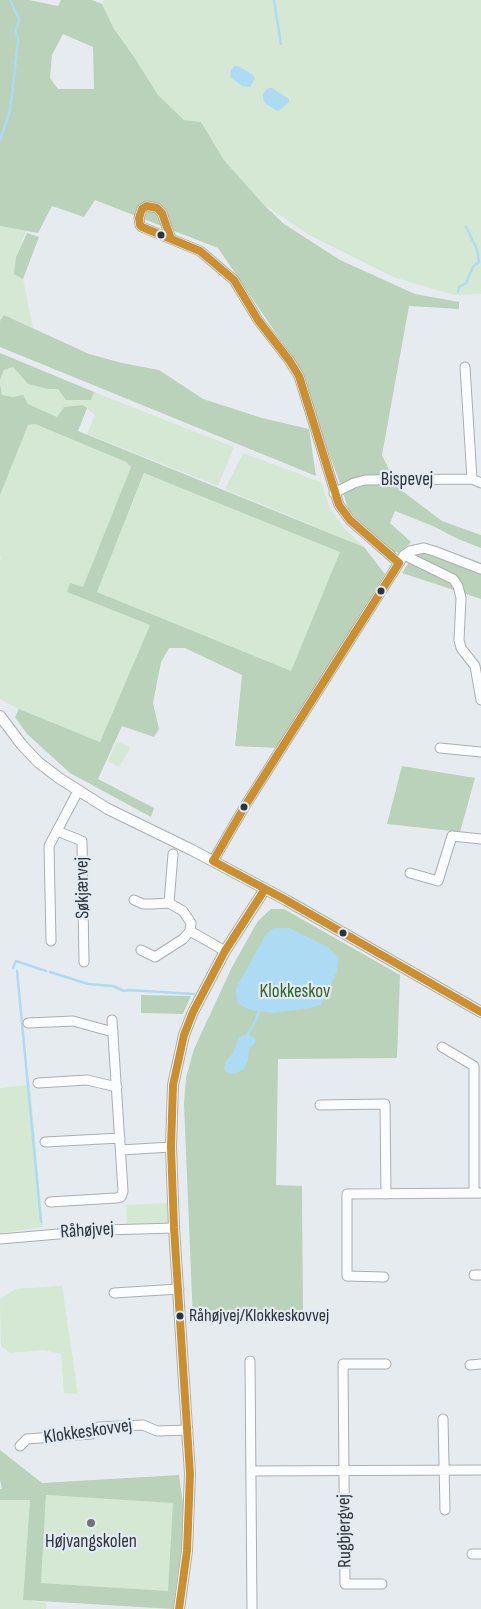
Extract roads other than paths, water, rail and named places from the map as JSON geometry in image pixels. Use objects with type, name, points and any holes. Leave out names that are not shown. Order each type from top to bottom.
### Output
[{"type":"street","points":[[171,239],[200,251],[234,280],[258,320],[289,360],[299,376],[304,389],[334,493],[339,505],[350,520],[401,559],[452,579],[458,586],[462,598],[459,640],[461,648],[474,666],[481,700]]},
{"type":"street","points":[[465,366],[477,481]]},
{"type":"street","name":"Bispevej","points":[[334,493],[365,480],[477,481]]},
{"type":"street","points":[[213,861],[401,559],[410,551],[424,548],[434,550],[481,569]]},
{"type":"street","points":[[0,716],[22,745],[38,762],[78,791],[108,809],[265,889],[481,1012]]},
{"type":"street","points":[[440,748],[481,752]]},
{"type":"street","name":"Søkjærvej","points":[[51,941],[49,846],[78,791]]},
{"type":"street","name":"Søkjærvej","points":[[57,831],[82,841],[84,962]]},
{"type":"street","points":[[410,873],[438,881],[452,836],[481,839]]},
{"type":"street","points":[[169,903],[173,854]]},
{"type":"street","points":[[179,1609],[188,1551],[190,1474],[174,1228],[171,1147],[172,1085],[184,1034],[193,1012],[225,951],[265,889]]},
{"type":"street","points":[[134,900],[143,904],[169,903],[183,911],[191,923],[190,931],[177,945],[155,957],[141,950]]},
{"type":"street","points":[[190,931],[225,951]]},
{"type":"street","points":[[50,1202],[116,1198],[121,1196],[123,1191],[112,1020]]},
{"type":"street","points":[[28,1023],[73,1021],[113,1032]]},
{"type":"street","points":[[384,1277],[347,1276],[347,1194],[478,1193],[474,1066],[442,1047]]},
{"type":"street","points":[[38,1083],[87,1080],[117,1087]]},
{"type":"street","points":[[320,1105],[385,1104],[386,1194]]},
{"type":"street","points":[[45,1142],[120,1138]]},
{"type":"street","points":[[121,1150],[171,1147]]},
{"type":"street","name":"Råhøjvej","points":[[0,1239],[95,1230],[174,1228]]},
{"type":"street","points":[[114,1293],[178,1289]]},
{"type":"street","points":[[250,1361],[252,1609]]},
{"type":"street","name":"Rugbjergvej","points":[[382,1584],[345,1584],[343,1364],[386,1364]]},
{"type":"street","points":[[470,1365],[481,1364]]},
{"type":"street","points":[[444,1419],[445,1510]]},
{"type":"street","name":"Klokkeskovvej","points":[[20,1446],[27,1440],[91,1434],[99,1427],[142,1425],[157,1431],[188,1430]]},
{"type":"street","name":"Rugbjergvej","points":[[251,1471],[481,1470]]},
{"type":"water","points":[[234,66],[238,66],[253,75],[255,78],[250,87],[242,86],[230,77]]},
{"type":"water","points":[[268,88],[272,88],[289,99],[289,102],[277,111],[265,103],[263,94]]},
{"type":"water","points":[[274,928],[289,928],[328,947],[339,958],[337,971],[321,1005],[273,1013],[251,1010],[238,1004],[235,990],[266,934]]},
{"type":"water","points":[[248,1034],[255,1038],[255,1043],[249,1048],[248,1060],[244,1069],[235,1074],[227,1073],[224,1070],[226,1061],[233,1053],[239,1037]]},
{"type":"waterway","points":[[0,140],[10,111],[18,41],[16,30],[19,19],[10,0]]},
{"type":"waterway","points":[[274,0],[281,44]]},
{"type":"waterway","points":[[458,292],[459,287],[466,283],[473,267],[479,262],[477,249],[466,227]]},
{"type":"waterway","points":[[13,968],[16,961],[46,971]]},
{"type":"waterway","points":[[17,971],[41,1222]]},
{"type":"waterway","points":[[50,972],[88,984],[113,986],[124,991],[194,994]]},
{"type":"waterway","points":[[248,1034],[259,1011]]},
{"type":"place","name":"Råhøjvej/Klokkeskovvej","points":[[180,1316]]},
{"type":"place","name":"Højvangskolen","points":[[91,1523]]},
{"type":"park label","name":"Klokkeskov","points":[[295,992]]}]
